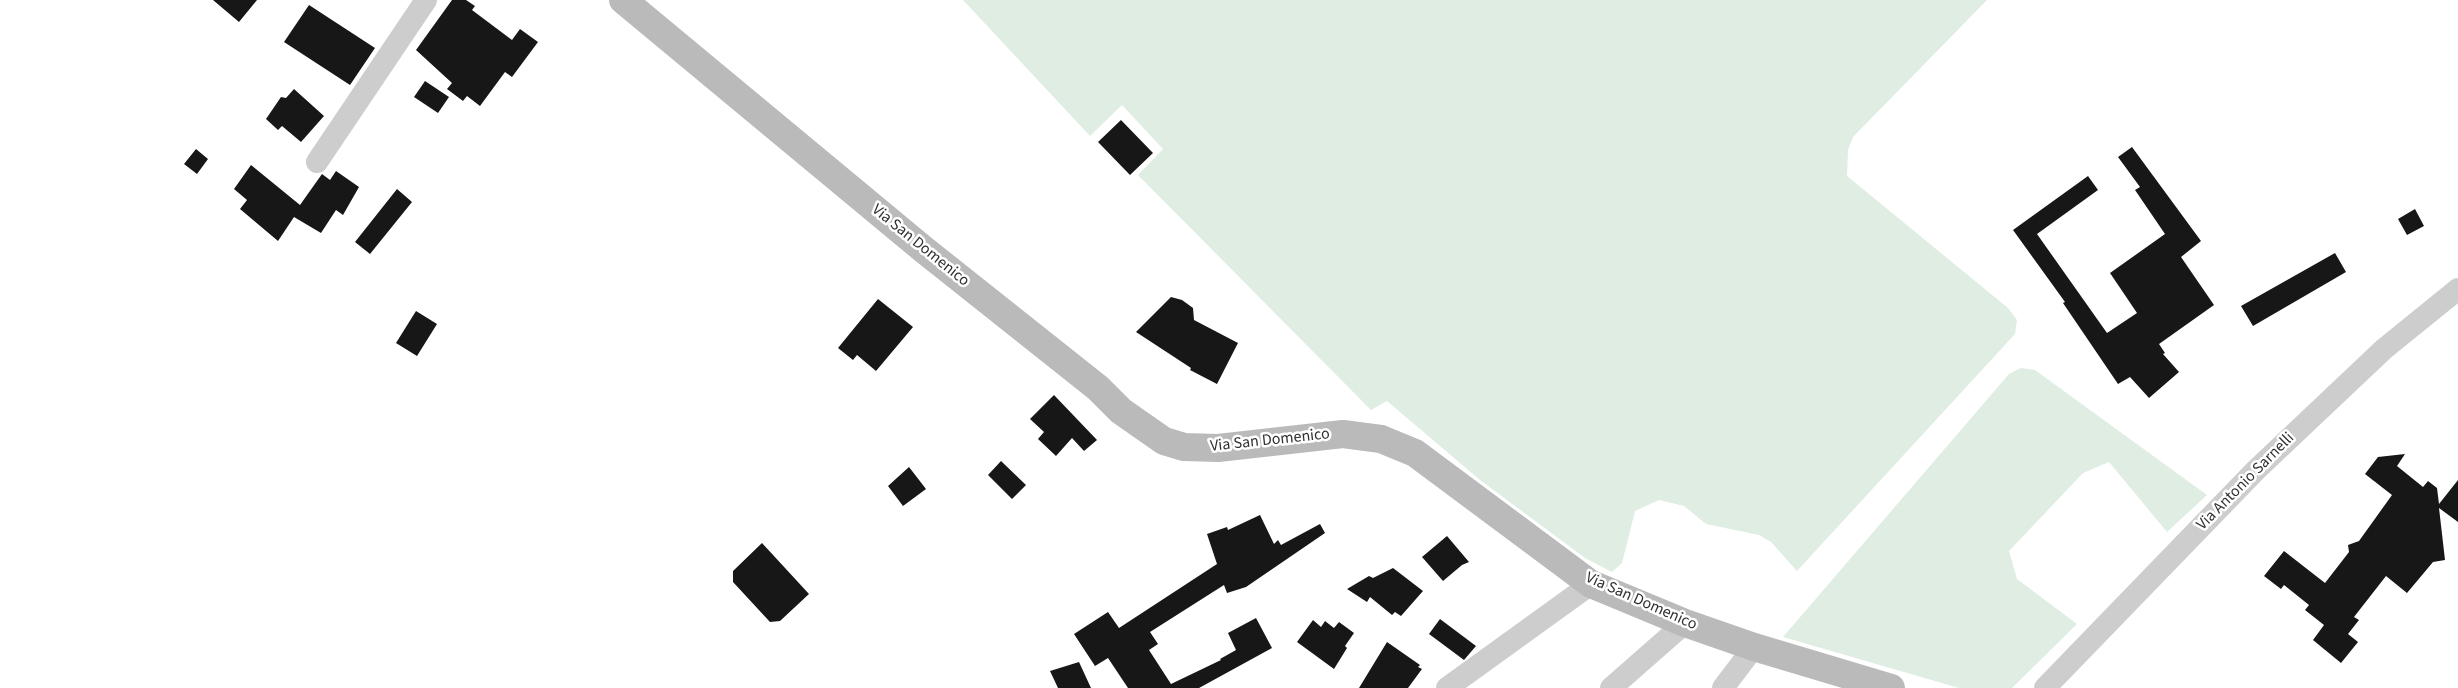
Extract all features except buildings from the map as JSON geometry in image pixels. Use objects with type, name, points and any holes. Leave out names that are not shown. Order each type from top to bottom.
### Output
[{"type":"street","points":[[317,162],[426,0]]},
{"type":"street","name":"Via San Domenico","points":[[624,0],[908,237],[1098,388],[1121,411],[1164,441],[1184,447],[1218,448],[1343,434],[1381,440],[1415,453],[1591,584],[1685,623],[1754,647],[1891,688]]},
{"type":"street","name":"Via Antonio Sarnelli","points":[[2045,688],[2256,470],[2384,349],[2458,289]]},
{"type":"street","points":[[1447,688],[1591,584]]},
{"type":"street","points":[[1612,688],[1685,623]]},
{"type":"street","points":[[1723,688],[1754,647]]},
{"type":"shaded area","points":[[963,0],[1987,0],[1853,137],[1848,150],[1847,176],[2008,308],[2017,320],[2015,334],[1797,571],[1771,542],[1759,535],[1706,524],[1684,506],[1659,500],[1635,511],[1622,563],[1612,572],[1585,558],[1480,480],[1387,401],[1371,410],[1138,175],[1163,149],[1122,105],[1090,136]]},
{"type":"shaded area","points":[[2021,368],[2035,370],[2207,495],[2167,532],[2109,462],[2083,473],[2009,551],[2017,579],[2077,624],[2012,688],[1959,688],[1783,637],[2009,374]]}]
